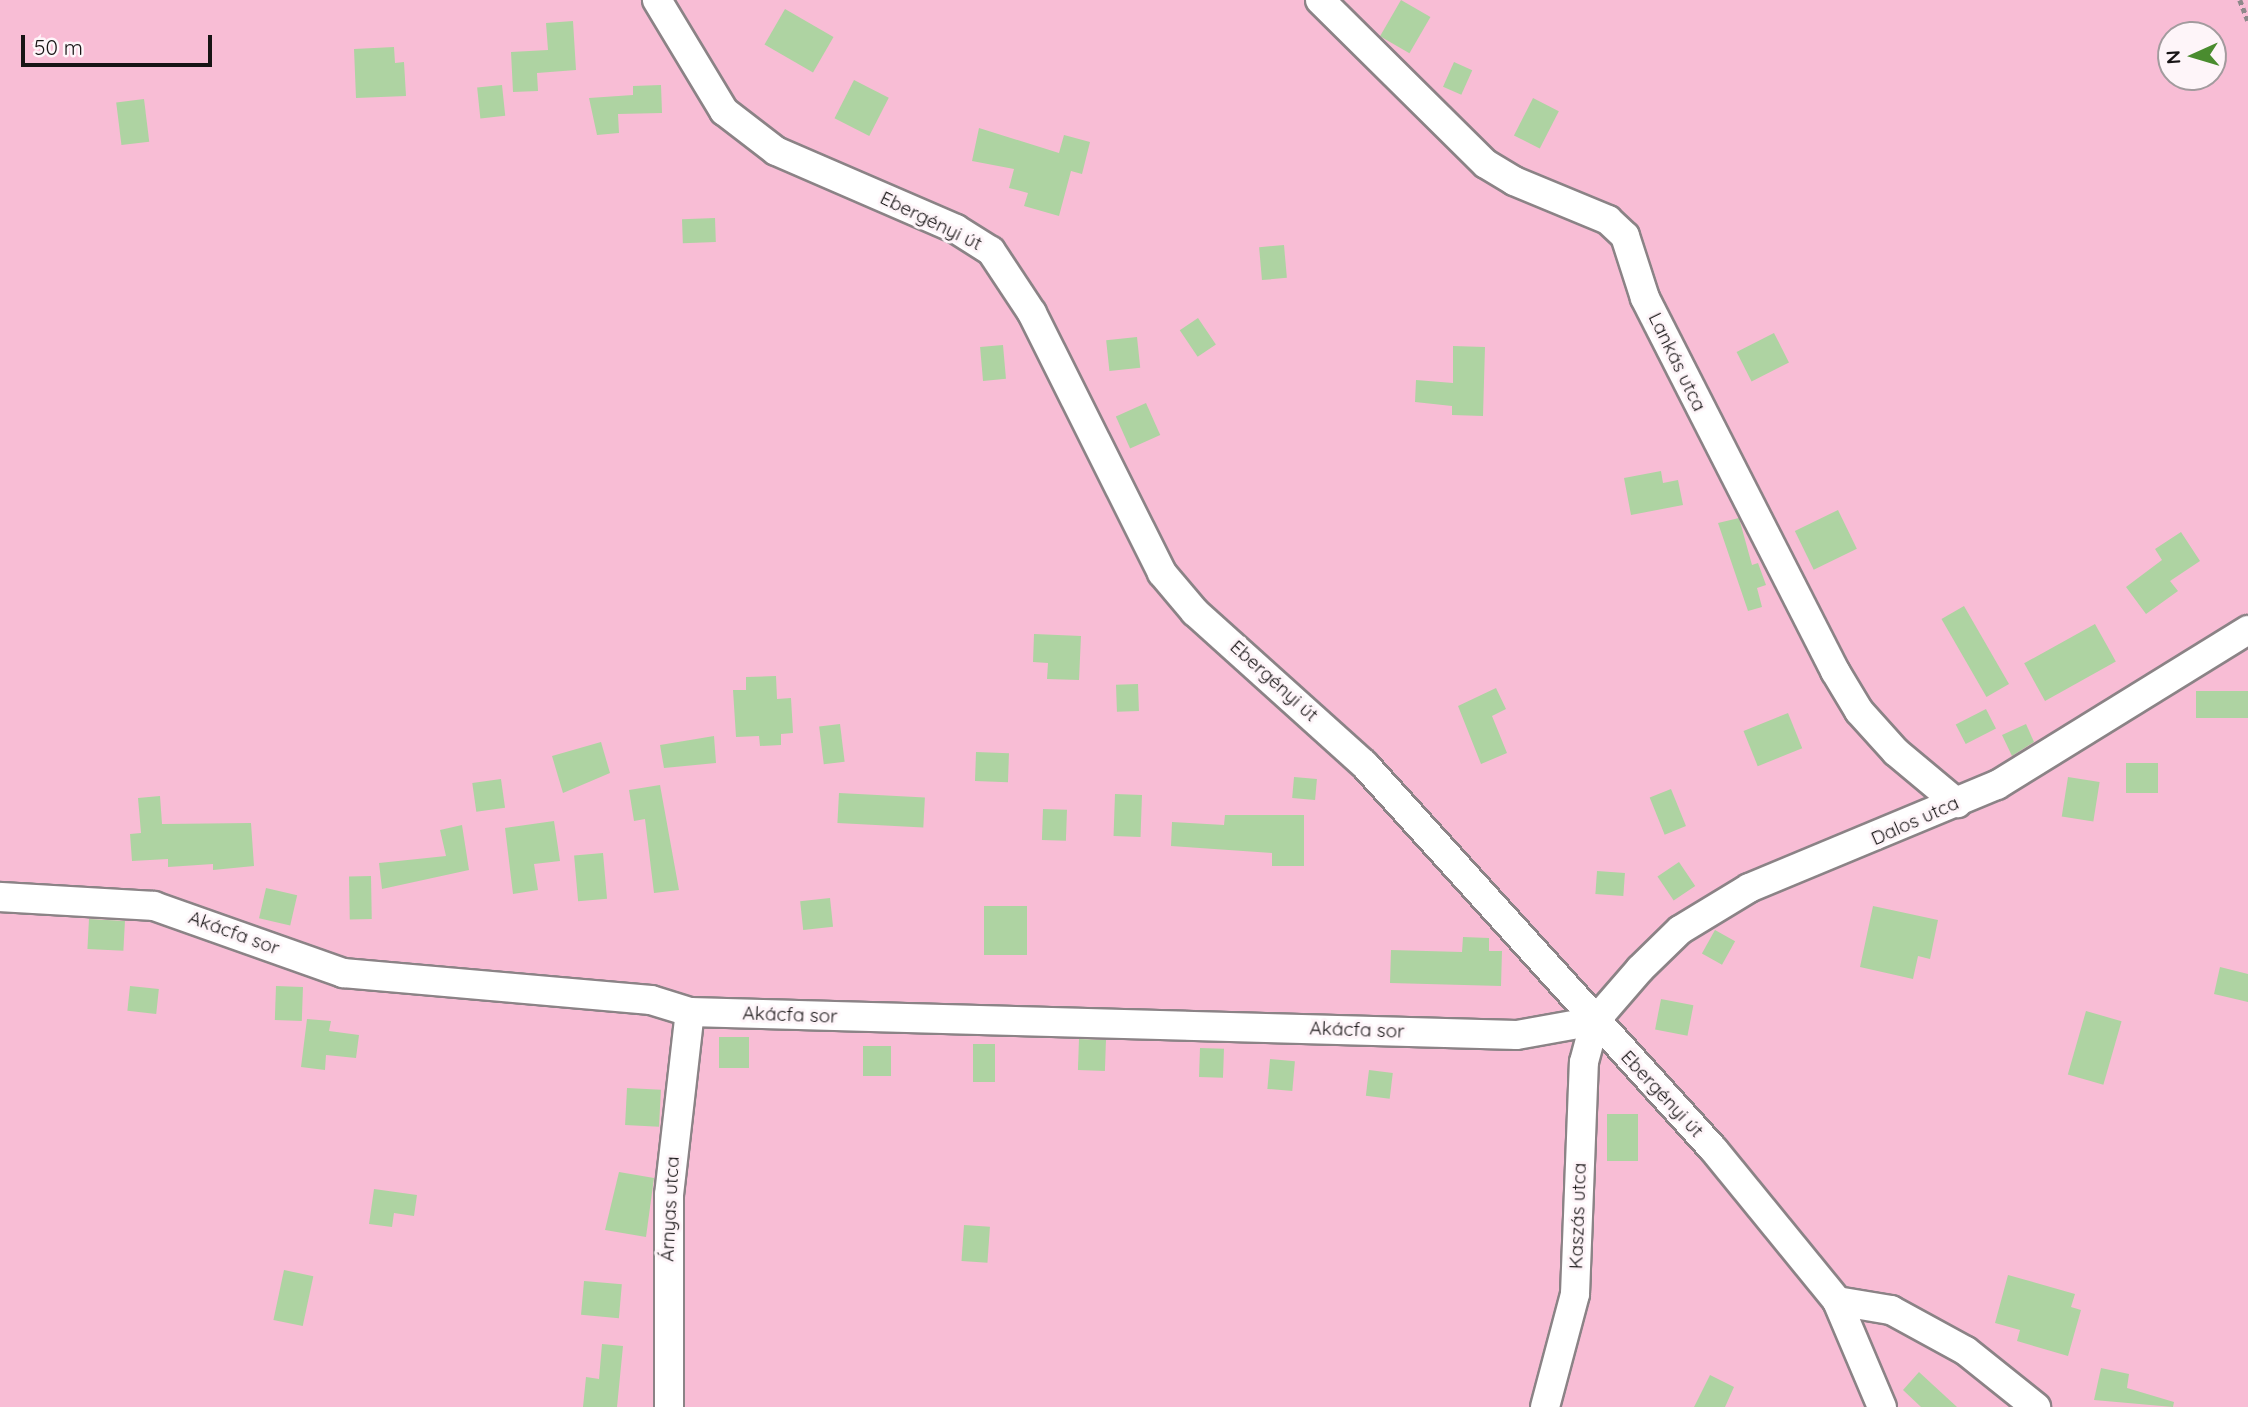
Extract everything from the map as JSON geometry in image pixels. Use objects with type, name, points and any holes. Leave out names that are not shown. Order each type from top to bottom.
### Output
[{"type":"street","name":"Ebergényi út","points":[[657,0],[724,111],[776,151],[956,229],[991,251],[1032,313],[1162,573],[1195,612],[1364,764],[1714,1150],[1837,1301],[1882,1407]]},
{"type":"street","name":"Lankás utca","points":[[1320,0],[1486,164],[1523,186],[1608,220],[1625,236],[1645,298],[1835,671],[1859,711],[1896,752],[1957,803]]},
{"type":"street","name":"Dalos utca","points":[[1595,1021],[1680,930],[1749,888],[1957,803],[2085,732],[2248,630]]},
{"type":"street","name":"Akácfa sor","points":[[0,897],[154,906],[343,973],[651,1000],[690,1012],[1517,1035],[1595,1021]]},
{"type":"street","name":"Árnyas utca","points":[[669,1407],[669,1195],[690,1012]]},
{"type":"street","name":"Kaszás utca","points":[[1545,1407],[1575,1294],[1584,1062],[1595,1021]]},
{"type":"street","points":[[1837,1301],[1874,1304],[1922,1327],[1966,1351],[2036,1407]]},
{"type":"path","points":[[2240,0],[2248,21]]},
{"type":"shaded area","points":[[0,0],[2248,0],[2248,1407],[0,1407]]},
{"type":"building","points":[[1401,0],[1430,17],[1409,53],[1380,36]]},
{"type":"building","points":[[785,9],[833,37],[813,73],[764,45]]},
{"type":"building","points":[[573,21],[576,70],[537,73],[538,91],[513,92],[511,52],[548,50],[546,23]]},
{"type":"building","points":[[394,47],[395,63],[404,62],[406,96],[356,98],[354,49]]},
{"type":"building","points":[[1454,62],[1472,70],[1461,95],[1443,87]]},
{"type":"building","points":[[854,80],[889,98],[869,136],[834,118]]},
{"type":"building","points":[[502,85],[505,116],[480,118],[477,88]]},
{"type":"building","points":[[661,85],[662,113],[618,114],[619,133],[597,135],[589,98],[633,95],[633,86]]},
{"type":"building","points":[[1533,98],[1559,111],[1540,149],[1514,135]]},
{"type":"building","points":[[144,99],[149,142],[121,145],[116,102]]},
{"type":"building","points":[[979,128],[1059,153],[1064,135],[1090,142],[1082,174],[1071,171],[1059,216],[1024,206],[1028,193],[1009,188],[1014,169],[972,161]]},
{"type":"building","points":[[715,218],[716,242],[683,243],[682,219]]},
{"type":"building","points":[[1284,245],[1287,278],[1262,280],[1259,247]]},
{"type":"building","points":[[1198,318],[1216,345],[1198,357],[1180,330]]},
{"type":"building","points":[[1774,333],[1789,362],[1752,381],[1737,352]]},
{"type":"building","points":[[1137,337],[1140,368],[1109,371],[1106,340]]},
{"type":"building","points":[[1003,345],[1006,379],[983,381],[980,347]]},
{"type":"building","points":[[1453,346],[1485,347],[1483,416],[1452,415],[1452,406],[1415,402],[1416,380],[1453,383]]},
{"type":"building","points":[[1146,403],[1160,435],[1130,448],[1116,416]]},
{"type":"building","points":[[1661,471],[1663,483],[1678,480],[1683,505],[1631,515],[1624,478]]},
{"type":"building","points":[[1838,510],[1857,549],[1814,570],[1795,531]]},
{"type":"building","points":[[1739,518],[1752,565],[1758,563],[1766,585],[1757,588],[1762,607],[1748,611],[1718,523]]},
{"type":"building","points":[[2181,532],[2200,561],[2170,581],[2178,591],[2146,614],[2126,587],[2162,560],[2155,549]]},
{"type":"building","points":[[1964,606],[2009,684],[1986,697],[1941,619]]},
{"type":"building","points":[[2095,624],[2116,662],[2045,701],[2024,663]]},
{"type":"building","points":[[1034,634],[1081,636],[1079,680],[1047,679],[1048,663],[1033,662]]},
{"type":"building","points":[[776,676],[777,699],[791,698],[793,733],[781,734],[781,745],[760,746],[759,736],[736,737],[733,690],[746,690],[746,677]]},
{"type":"building","points":[[1138,684],[1139,711],[1117,712],[1116,685]]},
{"type":"building","points":[[1496,688],[1506,709],[1492,716],[1507,753],[1481,764],[1458,706]]},
{"type":"building","points":[[2196,691],[2248,691],[2248,718],[2196,718]]},
{"type":"building","points":[[1986,709],[1996,729],[1966,744],[1956,724]]},
{"type":"building","points":[[1788,713],[1802,748],[1758,766],[1743,731]]},
{"type":"building","points":[[840,724],[845,762],[824,764],[819,727]]},
{"type":"building","points":[[2026,724],[2034,742],[2012,756],[2002,735]]},
{"type":"building","points":[[714,736],[716,763],[664,768],[660,745]]},
{"type":"building","points":[[601,742],[610,773],[563,793],[552,756]]},
{"type":"building","points":[[976,752],[1009,753],[1008,782],[975,781]]},
{"type":"building","points":[[2126,763],[2158,763],[2158,793],[2126,793]]},
{"type":"building","points":[[1294,777],[1317,779],[1315,800],[1292,798]]},
{"type":"building","points":[[2068,777],[2100,782],[2093,822],[2062,817]]},
{"type":"building","points":[[501,779],[505,808],[476,812],[472,783]]},
{"type":"building","points":[[660,785],[679,890],[654,893],[645,819],[634,821],[629,790]]},
{"type":"building","points":[[1671,789],[1686,826],[1665,835],[1650,798]]},
{"type":"building","points":[[839,793],[925,798],[923,827],[837,823]]},
{"type":"building","points":[[1115,794],[1142,795],[1141,837],[1114,836]]},
{"type":"building","points":[[160,796],[162,824],[251,823],[254,866],[213,870],[213,864],[168,867],[168,859],[132,861],[130,834],[141,833],[138,798]]},
{"type":"building","points":[[1043,809],[1067,810],[1066,841],[1042,840]]},
{"type":"building","points":[[1225,815],[1304,815],[1304,866],[1272,866],[1272,853],[1171,846],[1172,822],[1224,825]]},
{"type":"building","points":[[554,821],[560,861],[534,864],[538,890],[513,894],[505,828]]},
{"type":"building","points":[[462,825],[469,870],[382,889],[379,863],[446,856],[440,830]]},
{"type":"building","points":[[603,853],[607,899],[578,901],[574,856]]},
{"type":"building","points":[[1679,862],[1695,886],[1674,901],[1657,877]]},
{"type":"building","points":[[1597,871],[1625,873],[1623,896],[1595,894]]},
{"type":"building","points":[[349,876],[371,876],[372,919],[350,919]]},
{"type":"building","points":[[266,888],[297,895],[290,925],[259,918]]},
{"type":"building","points":[[830,898],[833,927],[803,930],[800,901]]},
{"type":"building","points":[[984,906],[1027,906],[1027,955],[984,955]]},
{"type":"building","points":[[1873,906],[1938,920],[1930,959],[1918,956],[1913,979],[1860,967]]},
{"type":"building","points":[[89,919],[125,921],[123,951],[87,949]]},
{"type":"building","points":[[1715,930],[1735,941],[1722,965],[1702,954]]},
{"type":"building","points":[[1463,937],[1489,938],[1489,951],[1502,951],[1501,986],[1390,983],[1391,950],[1462,952]]},
{"type":"building","points":[[2220,967],[2248,974],[2248,1002],[2214,994]]},
{"type":"building","points":[[130,986],[159,989],[156,1014],[127,1011]]},
{"type":"building","points":[[276,986],[303,987],[302,1021],[275,1020]]},
{"type":"building","points":[[1661,999],[1693,1005],[1687,1036],[1655,1029]]},
{"type":"building","points":[[2086,1011],[2122,1021],[2103,1085],[2068,1074]]},
{"type":"building","points":[[307,1019],[331,1021],[329,1031],[359,1035],[356,1058],[326,1055],[325,1070],[301,1067]]},
{"type":"building","points":[[719,1037],[749,1037],[749,1068],[719,1068]]},
{"type":"building","points":[[1079,1039],[1106,1040],[1105,1071],[1078,1070]]},
{"type":"building","points":[[973,1044],[995,1044],[995,1082],[973,1082]]},
{"type":"building","points":[[863,1046],[891,1046],[891,1076],[863,1076]]},
{"type":"building","points":[[1200,1048],[1224,1049],[1223,1078],[1199,1077]]},
{"type":"building","points":[[1270,1059],[1295,1061],[1292,1091],[1267,1089]]},
{"type":"building","points":[[1369,1070],[1393,1073],[1390,1099],[1366,1096]]},
{"type":"building","points":[[627,1088],[661,1090],[659,1127],[625,1125]]},
{"type":"building","points":[[1607,1114],[1638,1114],[1638,1161],[1607,1161]]},
{"type":"building","points":[[619,1172],[654,1178],[646,1237],[605,1230]]},
{"type":"building","points":[[374,1189],[417,1195],[414,1216],[394,1213],[392,1227],[369,1224]]},
{"type":"building","points":[[964,1225],[990,1227],[987,1263],[961,1261]]},
{"type":"building","points":[[284,1270],[313,1276],[303,1326],[273,1320]]},
{"type":"building","points":[[2008,1275],[2075,1294],[2071,1307],[2081,1310],[2068,1356],[2017,1341],[2020,1330],[1995,1323]]},
{"type":"building","points":[[584,1281],[622,1284],[619,1318],[581,1315]]},
{"type":"building","points":[[602,1344],[623,1346],[617,1407],[583,1407],[586,1377],[599,1379]]},
{"type":"building","points":[[2101,1368],[2129,1374],[2127,1388],[2174,1402],[2173,1407],[2094,1400]]},
{"type":"building","points":[[1919,1372],[1957,1407],[1921,1407],[1903,1390]]},
{"type":"building","points":[[1710,1375],[1734,1387],[1725,1407],[1694,1407]]}]
